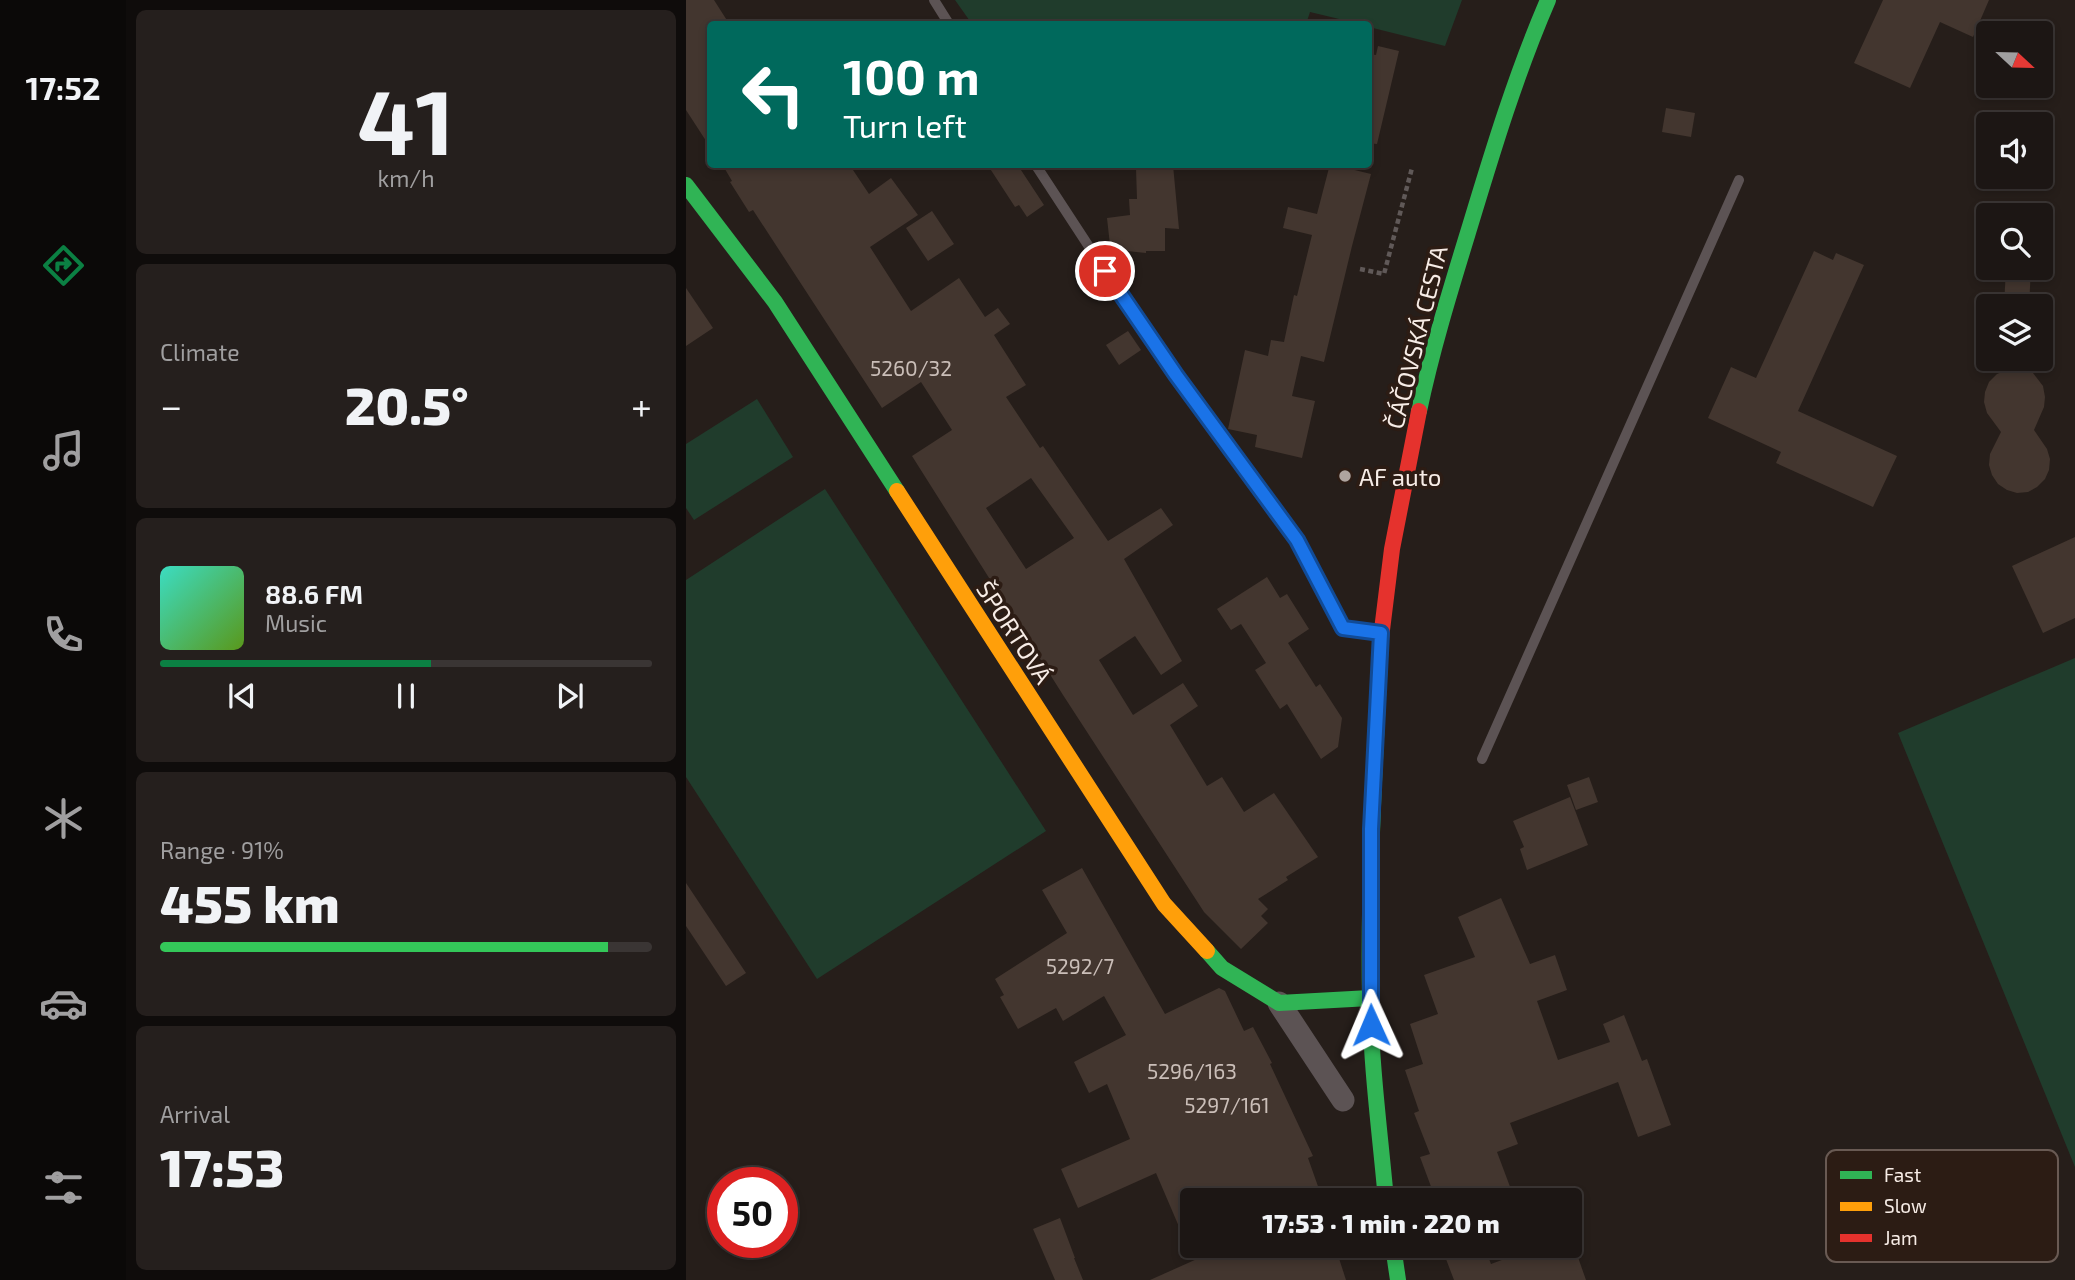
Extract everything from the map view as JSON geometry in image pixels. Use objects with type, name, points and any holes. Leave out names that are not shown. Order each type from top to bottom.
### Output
[{"type":"main road","name":"ČÁČOVSKÁ CESTA","points":[[1386,1188],[1372,1052],[1370,998],[1371,829],[1381,633],[1401,502],[1431,355],[1506,107],[1548,0]]},
{"type":"main road","name":"ŠPORTOVÁ","points":[[686,185],[775,302],[1164,904],[1222,968],[1279,1003]]},
{"type":"main road","points":[[1279,1003],[1370,998]]},
{"type":"main road","points":[[1395,1258],[1398,1280]]},
{"type":"street","points":[[1279,1003],[1343,1100]]},
{"type":"lane","points":[[934,0],[947,21]]},
{"type":"lane","points":[[1038,168],[1133,314],[1297,540],[1343,628],[1381,633]]},
{"type":"lane","points":[[1482,759],[1739,180]]},
{"type":"path","points":[[1360,269],[1384,274],[1412,168]]},
{"type":"green space","points":[[955,0],[1462,0],[1445,46],[1372,28],[1372,21],[1348,21],[1310,12],[1307,21],[970,21]]},
{"type":"green space","points":[[757,399],[793,457],[694,520],[686,508],[686,444]]},
{"type":"green space","points":[[825,489],[1046,831],[817,979],[686,777],[686,580]]},
{"type":"green space","points":[[2075,658],[2075,1167],[1898,733]]},
{"type":"building","points":[[686,0],[714,0],[727,21],[707,21],[707,142],[686,110]]},
{"type":"building","points":[[1883,0],[1989,0],[1980,21],[1976,21],[1973,37],[1940,22],[1910,88],[1854,63]]},
{"type":"building","points":[[1378,46],[1399,51],[1377,144],[1372,143],[1372,54],[1376,55]]},
{"type":"building","points":[[1666,108],[1695,113],[1691,137],[1662,132]]},
{"type":"building","points":[[724,168],[852,168],[869,194],[891,178],[918,215],[870,247],[911,311],[959,278],[985,317],[998,308],[1010,324],[994,335],[1026,385],[1006,397],[1108,541],[1161,508],[1173,525],[1124,559],[1182,661],[1161,675],[1135,636],[1099,660],[1133,715],[1183,683],[1198,706],[1170,725],[1207,786],[1222,777],[1244,812],[1274,793],[1318,857],[1258,899],[1268,909],[1261,916],[1268,923],[1241,949],[1204,912],[912,456],[952,430],[921,382],[882,408],[753,210],[749,212],[730,182],[732,181]],"holes":[[[1031,478],[1074,538],[1026,569],[986,508]]]},
{"type":"building","points":[[990,168],[1020,168],[1044,205],[1027,217],[1019,205],[1015,207]]},
{"type":"building","points":[[1136,168],[1173,168],[1179,229],[1165,228],[1165,251],[1127,251],[1111,254],[1107,218],[1130,215],[1129,199],[1137,199]]},
{"type":"building","points":[[1329,168],[1346,168],[1371,174],[1324,362],[1301,356],[1292,396],[1315,401],[1302,458],[1255,447],[1257,435],[1228,429],[1245,350],[1268,356],[1271,340],[1284,342],[1294,295],[1297,296],[1312,235],[1283,228],[1288,207],[1317,214]]},
{"type":"building","points":[[932,211],[954,244],[928,261],[906,228]]},
{"type":"building","points":[[1814,251],[1833,260],[1836,253],[1864,265],[1798,411],[1897,456],[1873,507],[1776,463],[1781,452],[1708,418],[1731,367],[1756,378]]},
{"type":"building","points":[[2005,280],[2030,280],[2030,294],[2005,294]]},
{"type":"building","points":[[686,288],[713,328],[686,346]]},
{"type":"building","points":[[1128,331],[1141,350],[1119,365],[1106,345]]},
{"type":"building","points":[[2004,371],[2033,373],[2043,386],[2044,407],[2034,430],[2047,449],[2049,470],[2045,479],[2028,492],[2017,493],[1998,484],[1989,465],[1990,454],[2001,432],[1987,413],[1984,402],[1989,382]]},
{"type":"building","points":[[2075,537],[2075,618],[2043,633],[2012,566]]},
{"type":"building","points":[[1267,577],[1280,598],[1287,594],[1309,629],[1288,643],[1316,687],[1320,684],[1342,718],[1338,747],[1321,759],[1287,704],[1280,709],[1255,670],[1266,663],[1241,624],[1231,630],[1217,609]]},
{"type":"building","points":[[1589,777],[1598,802],[1576,810],[1567,785]]},
{"type":"building","points":[[1570,797],[1588,845],[1527,870],[1520,849],[1524,847],[1513,821]]},
{"type":"building","points":[[1082,868],[1165,1014],[1219,988],[1225,991],[1244,1031],[1253,1027],[1272,1063],[1270,1064],[1313,1156],[1308,1158],[1319,1188],[1180,1188],[1180,1229],[1156,1173],[1078,1208],[1061,1169],[1130,1139],[1107,1084],[1089,1093],[1074,1062],[1126,1035],[1104,996],[1063,1021],[1056,1008],[1018,1029],[1000,997],[1004,995],[995,979],[1067,933],[1042,890]]},
{"type":"building","points":[[686,883],[746,973],[726,986],[686,926]]},
{"type":"building","points":[[1501,898],[1530,964],[1555,955],[1567,990],[1537,1001],[1558,1060],[1610,1042],[1603,1024],[1624,1015],[1642,1061],[1647,1059],[1671,1125],[1638,1137],[1618,1082],[1510,1123],[1518,1144],[1497,1152],[1510,1188],[1432,1188],[1420,1157],[1430,1154],[1414,1113],[1419,1111],[1405,1070],[1423,1064],[1410,1024],[1438,1014],[1424,975],[1475,957],[1458,917]]},
{"type":"building","points":[[1060,1218],[1083,1280],[1055,1280],[1033,1229]]},
{"type":"building","points":[[1199,1258],[1339,1258],[1346,1280],[1150,1280]]},
{"type":"building","points":[[1446,1258],[1489,1258],[1491,1264],[1507,1258],[1578,1258],[1586,1280],[1454,1280]]},
{"type":"traffic: fast","points":[[1419,411],[1442,318],[1487,169],[1515,84],[1548,0]]},
{"type":"traffic: fast","points":[[686,185],[775,302],[897,491]]},
{"type":"traffic: fast","points":[[1381,638],[1371,864],[1370,999],[1385,1188]]},
{"type":"traffic: fast","points":[[1207,951],[1222,968],[1279,1003],[1370,998]]},
{"type":"traffic: fast","points":[[1395,1258],[1398,1280]]},
{"type":"traffic: slow","points":[[897,491],[1164,904],[1207,951]]},
{"type":"traffic: jam","points":[[1381,638],[1392,549],[1419,411]]},
{"type":"place","name":"AF auto","points":[[1345,476]]},
{"type":"route","points":[[1105,271],[1176,375],[1297,540],[1343,628],[1381,633],[1371,829],[1371,1025]]}]
